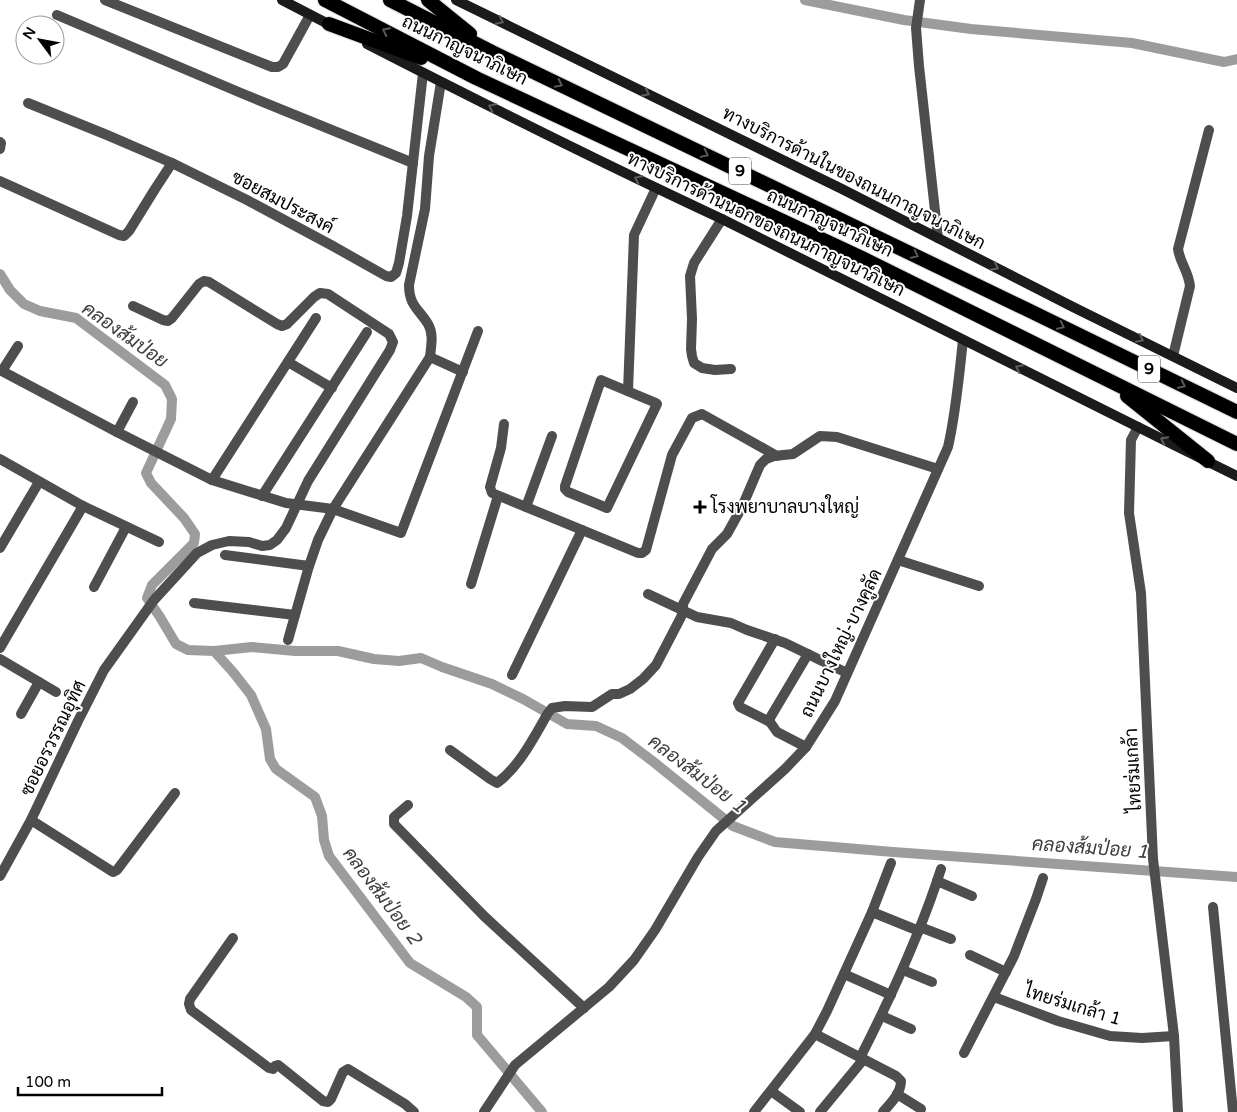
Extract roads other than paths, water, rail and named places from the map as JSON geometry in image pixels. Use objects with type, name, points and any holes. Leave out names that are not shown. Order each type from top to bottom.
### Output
[{"type":"highway","name":"ถนนกาญจนาภิเษก","points":[[325,0],[476,78],[860,257],[1237,444]]},
{"type":"highway","name":"ถนนกาญจนาภิเษก","points":[[390,0],[492,52],[1237,412]]},
{"type":"highway","points":[[428,0],[492,52]]},
{"type":"highway","points":[[329,24],[476,78]]},
{"type":"highway","points":[[1106,379],[1208,461]]},
{"type":"highway","points":[[1207,398],[1237,406]]},
{"type":"main road","name":"ทางบริการด้านนอกของถนนกาญจนาภิเษก","points":[[282,0],[441,82],[722,219],[1237,476]]},
{"type":"main road","name":"ทางบริการด้านในของถนนกาญจนาภิเษก","points":[[456,0],[842,189],[1237,388]]},
{"type":"street","points":[[105,0],[278,68],[283,64],[310,14]]},
{"type":"street","points":[[920,0],[916,28],[938,238]]},
{"type":"street","points":[[65,18],[413,163]]},
{"type":"street","name":"ซอยสมประสงค์","points":[[172,163],[247,200],[391,277],[396,273],[399,263],[407,216],[423,73]]},
{"type":"street","points":[[288,640],[309,566],[318,540],[332,510],[430,357],[432,339],[430,326],[409,295],[425,209],[429,156],[441,82]]},
{"type":"street","points":[[0,181],[119,236],[124,236],[172,163],[28,103]]},
{"type":"street","points":[[1173,356],[1190,286],[1189,276],[1179,256],[1178,249],[1209,130]]},
{"type":"street","points":[[0,142],[0,148]]},
{"type":"street","points":[[628,391],[634,235],[656,188]]},
{"type":"street","points":[[722,219],[694,263],[690,276],[691,349],[694,363],[702,368],[715,370],[731,368]]},
{"type":"street","points":[[133,306],[168,321],[199,284],[204,281],[209,282],[282,326],[287,324],[314,297],[320,294],[328,294],[389,334],[393,342],[390,350],[308,481],[296,505]]},
{"type":"street","points":[[212,480],[316,318]]},
{"type":"street","points":[[18,346],[1,370],[141,445],[212,480],[296,505],[332,510],[401,533],[478,331]]},
{"type":"street","points":[[262,496],[367,332]]},
{"type":"street","name":"ถนนบางใหญ่-บางคูลัด","points":[[484,1112],[516,1065],[609,987],[634,960],[655,930],[698,857],[716,831],[785,769],[806,747],[835,701],[948,447],[958,390],[963,340]]},
{"type":"street","points":[[430,357],[462,372]]},
{"type":"street","points":[[288,362],[332,388]]},
{"type":"street","points":[[602,380],[628,391],[656,403],[657,406],[607,508],[605,508],[568,492],[564,486],[602,380]]},
{"type":"street","points":[[117,432],[133,402]]},
{"type":"street","points":[[504,424],[501,448],[490,487],[492,493],[638,553],[646,550],[672,455],[692,418],[702,414],[777,456]]},
{"type":"street","name":"ไทยร่มเกล้า","points":[[1138,427],[1132,440],[1129,513],[1141,593],[1154,859],[1174,1036],[1178,1112]]},
{"type":"street","points":[[526,507],[552,436]]},
{"type":"street","points":[[450,750],[497,783],[504,778],[522,756],[552,708],[565,706],[592,707],[612,694],[619,694],[630,689],[643,679],[656,665],[683,611],[683,604],[711,552],[727,534],[742,507],[760,465],[766,459],[793,454],[820,436],[837,437],[938,469]]},
{"type":"street","points":[[0,459],[83,506],[160,542]]},
{"type":"street","points":[[0,548],[38,482]]},
{"type":"street","points":[[471,584],[498,496]]},
{"type":"street","name":"ซอยอรวรรณอุทิศ","points":[[0,876],[31,820],[104,670],[154,600],[197,553],[212,545],[229,541],[248,542],[262,546],[270,545],[277,540],[286,528],[296,505]]},
{"type":"street","points":[[0,648],[83,506]]},
{"type":"street","points":[[94,587],[126,527]]},
{"type":"street","points":[[512,675],[582,530]]},
{"type":"street","points":[[225,555],[309,566]]},
{"type":"street","points":[[898,560],[979,586]]},
{"type":"street","points":[[648,594],[697,617],[731,623],[775,639],[847,673]]},
{"type":"street","points":[[194,602],[295,615]]},
{"type":"street","points":[[775,639],[738,703],[740,707],[770,722],[777,732],[806,747]]},
{"type":"street","points":[[770,722],[770,718],[808,654]]},
{"type":"street","points":[[0,659],[56,692]]},
{"type":"street","points":[[21,714],[39,682]]},
{"type":"street","points":[[31,820],[113,872],[117,870],[175,793]]},
{"type":"street","points":[[408,805],[394,817],[394,824],[484,916],[584,1008]]},
{"type":"street","points":[[754,1112],[815,1034],[872,912],[891,863]]},
{"type":"street","points":[[820,1112],[862,1059],[903,970],[941,869]]},
{"type":"street","points":[[964,1053],[994,997],[1021,940],[1043,878]]},
{"type":"street","points":[[937,881],[972,896]]},
{"type":"street","points":[[1213,906],[1233,1112]]},
{"type":"street","points":[[872,912],[950,939]]},
{"type":"street","points":[[233,938],[190,999],[191,1010],[269,1068],[273,1069],[278,1065],[323,1101],[328,1102],[332,1099],[343,1072],[348,1069],[406,1104],[414,1112]]},
{"type":"street","points":[[970,955],[1006,972]]},
{"type":"street","points":[[903,970],[932,982]]},
{"type":"street","points":[[844,974],[891,995]]},
{"type":"street","name":"ไทยร่มเกล้า 1","points":[[994,997],[1058,1021],[1110,1036],[1142,1038],[1174,1036]]},
{"type":"street","points":[[882,1016],[911,1029]]},
{"type":"street","points":[[815,1034],[896,1076],[901,1081],[897,1094],[883,1112]]},
{"type":"street","points":[[771,1091],[800,1112]]},
{"type":"street","points":[[897,1094],[921,1109]]},
{"type":"waterway","points":[[805,0],[904,20],[971,29],[1132,43],[1224,62],[1237,59]]},
{"type":"waterway","name":"คลองส้มป่อย 1","points":[[0,274],[10,290],[24,304],[40,311],[76,318],[165,385],[172,399],[171,419],[146,473],[151,483],[184,518],[195,534],[194,543],[152,585],[147,598],[176,644],[188,650],[214,651],[252,647],[295,651],[338,651],[374,659],[399,661],[421,658],[492,684],[567,724],[596,726],[622,738],[733,826],[775,842],[1237,877]]},
{"type":"waterway","name":"คลองส้มป่อย 2","points":[[214,651],[251,695],[266,729],[270,759],[276,769],[315,797],[322,816],[324,840],[329,856],[410,963],[466,997],[477,1007],[477,1035],[542,1112]]},
{"type":"place","name":"โรงพยาบาลบางใหญ่","points":[[700,507]]},
{"type":"water label","name":"คลองส้มป่อย","points":[[125,335]]}]
